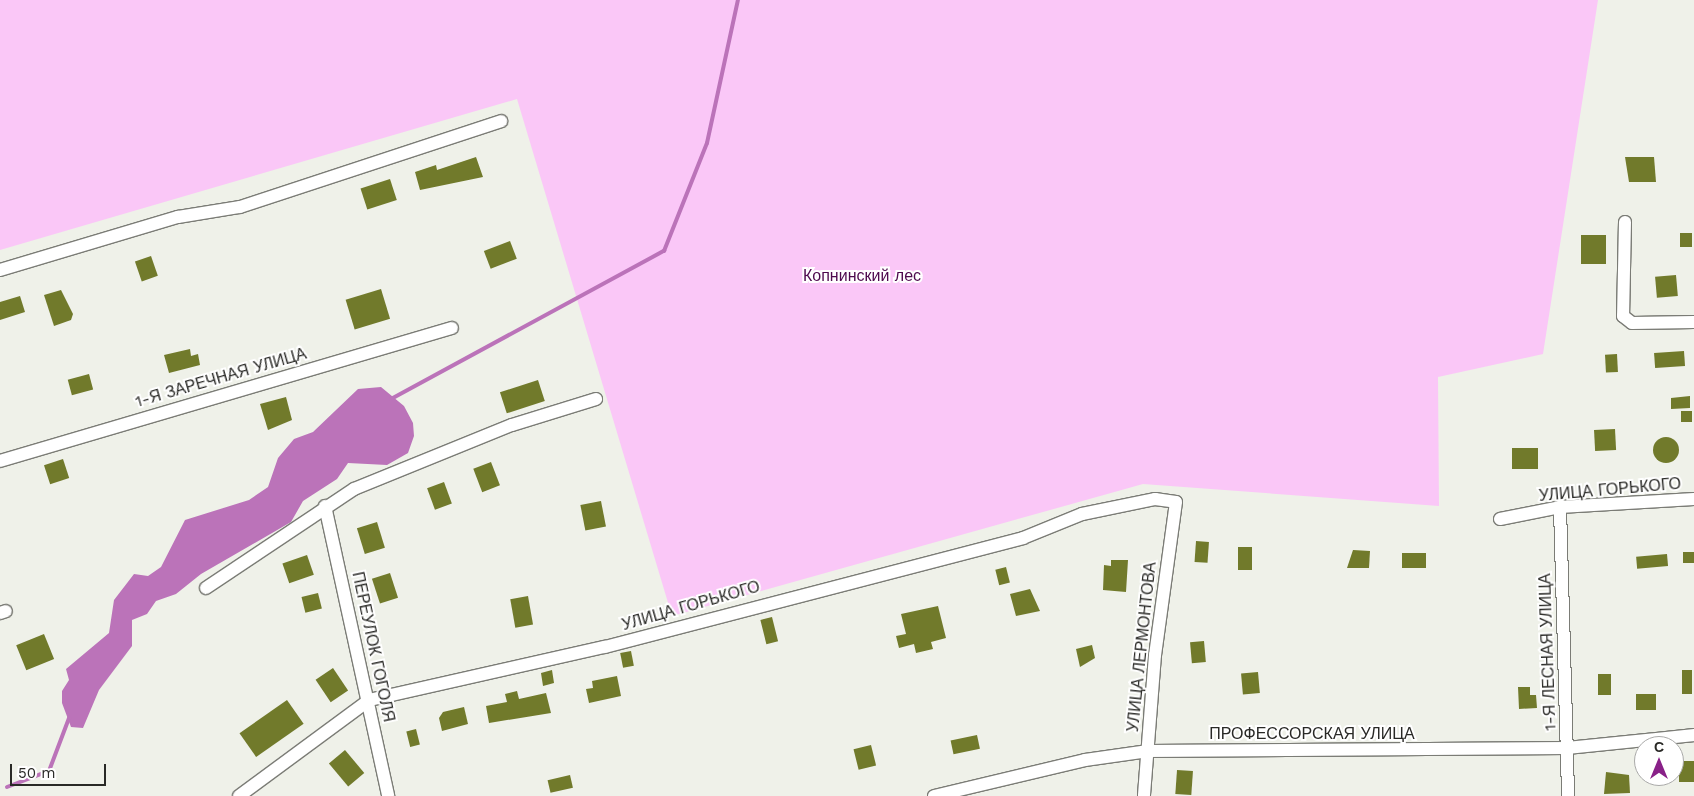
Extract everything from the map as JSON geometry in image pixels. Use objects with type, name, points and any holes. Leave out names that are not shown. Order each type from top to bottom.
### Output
[{"type":"street","points":[[0,270],[178,217],[240,208],[502,121]]},
{"type":"street","points":[[1625,222],[1620,301],[1623,316],[1632,323],[1694,322]]},
{"type":"street","name":"1-Я ЗАРЕЧНАЯ УЛИЦА","points":[[0,461],[452,328]]},
{"type":"street","points":[[206,588],[308,523],[325,506],[354,489],[512,425],[596,400]]},
{"type":"street","name":"УЛИЦА ГОРЬКОГО","points":[[1500,519],[1560,507],[1694,499]]},
{"type":"street","name":"УЛИЦА ГОРЬКОГО","points":[[239,796],[369,700],[605,648],[811,590],[956,557],[1125,503],[1176,502]]},
{"type":"street","name":"УЛИЦА ЛЕРМОНТОВА","points":[[1144,796],[1154,654],[1176,502]]},
{"type":"street","name":"ПЕРЕУЛОК ГОГОЛЯ","points":[[325,506],[369,700],[388,796]]},
{"type":"street","name":"1-Я ЛЕСНАЯ УЛИЦА","points":[[1560,507],[1568,796]]},
{"type":"street","name":"ПРОФЕССОРСКАЯ УЛИЦА","points":[[934,796],[1085,760],[1148,751],[1567,748],[1694,735]]},
{"type":"green space","name":"Копнинский лес","points":[[0,0],[1598,0],[1543,354],[1438,377],[1439,506],[1143,484],[672,616],[517,99],[0,250]]},
{"type":"shaded area","points":[[381,387],[404,406],[413,423],[414,436],[408,453],[387,465],[348,463],[337,479],[303,501],[291,522],[201,574],[176,594],[156,601],[147,614],[132,620],[132,646],[99,690],[83,728],[71,727],[62,703],[62,691],[69,680],[66,669],[109,633],[114,600],[134,574],[148,576],[161,567],[185,520],[249,500],[268,487],[278,458],[294,439],[313,432],[358,389]]},
{"type":"building","points":[[476,157],[483,177],[420,190],[415,172],[436,165],[437,170]]},
{"type":"building","points":[[1625,157],[1654,157],[1656,182],[1629,182]]},
{"type":"building","points":[[390,179],[397,200],[367,210],[361,189]]},
{"type":"building","points":[[1680,233],[1692,233],[1692,247],[1680,247]]},
{"type":"building","points":[[1581,235],[1606,235],[1606,264],[1581,264]]},
{"type":"building","points":[[510,241],[517,259],[491,269],[484,251]]},
{"type":"building","points":[[151,256],[158,276],[142,281],[135,262]]},
{"type":"building","points":[[1676,275],[1678,296],[1657,298],[1655,277]]},
{"type":"building","points":[[381,289],[390,319],[355,329],[346,300]]},
{"type":"building","points":[[61,290],[73,314],[71,320],[54,326],[44,295]]},
{"type":"building","points":[[20,296],[25,312],[0,320],[0,302]]},
{"type":"building","points":[[190,349],[191,356],[198,354],[200,365],[169,373],[164,355]]},
{"type":"building","points":[[1684,351],[1685,366],[1655,368],[1654,353]]},
{"type":"building","points":[[1617,354],[1618,372],[1606,373],[1605,355]]},
{"type":"building","points":[[89,374],[93,389],[72,395],[68,380]]},
{"type":"building","points":[[538,380],[545,401],[507,413],[500,392]]},
{"type":"building","points":[[1690,396],[1690,408],[1671,409],[1671,398]]},
{"type":"building","points":[[286,397],[292,420],[268,430],[260,404]]},
{"type":"building","points":[[1681,411],[1692,411],[1692,422],[1681,422]]},
{"type":"building","points":[[1615,429],[1616,450],[1595,451],[1594,430]]},
{"type":"building","points":[[1666,437],[1675,441],[1679,450],[1675,459],[1666,463],[1657,459],[1653,450],[1657,441]]},
{"type":"building","points":[[1512,448],[1538,448],[1538,469],[1512,469]]},
{"type":"building","points":[[63,459],[69,478],[50,484],[44,465]]},
{"type":"building","points":[[491,462],[500,485],[482,492],[473,469]]},
{"type":"building","points":[[444,482],[452,504],[435,510],[427,488]]},
{"type":"building","points":[[601,501],[606,527],[585,531],[580,505]]},
{"type":"building","points":[[377,522],[385,548],[365,554],[357,528]]},
{"type":"building","points":[[1196,541],[1209,542],[1208,563],[1195,562]]},
{"type":"building","points":[[1238,547],[1252,547],[1252,570],[1238,570]]},
{"type":"building","points":[[1353,550],[1370,551],[1369,568],[1347,568]]},
{"type":"building","points":[[1683,552],[1694,552],[1694,563],[1683,563]]},
{"type":"building","points":[[1402,553],[1426,553],[1426,568],[1402,568]]},
{"type":"building","points":[[1667,554],[1668,566],[1637,569],[1636,557]]},
{"type":"building","points":[[307,555],[314,575],[289,583],[282,563]]},
{"type":"building","points":[[1111,560],[1128,560],[1126,592],[1103,590],[1104,565],[1111,566]]},
{"type":"building","points":[[1006,567],[1010,583],[999,585],[995,570]]},
{"type":"building","points":[[390,573],[398,598],[380,604],[372,579]]},
{"type":"building","points":[[1030,589],[1040,611],[1016,616],[1010,594]]},
{"type":"building","points":[[318,593],[322,609],[305,613],[302,597]]},
{"type":"building","points":[[528,596],[533,625],[515,628],[510,599]]},
{"type":"building","points":[[938,606],[946,638],[931,642],[933,649],[916,653],[914,644],[899,648],[896,636],[906,634],[901,614]]},
{"type":"building","points":[[772,617],[778,641],[766,644],[760,620]]},
{"type":"building","points":[[44,634],[54,659],[26,670],[16,645]]},
{"type":"building","points":[[1204,641],[1206,662],[1192,663],[1190,642]]},
{"type":"building","points":[[1092,645],[1095,658],[1080,667],[1076,649]]},
{"type":"building","points":[[631,651],[634,666],[623,668],[620,653]]},
{"type":"building","points":[[333,668],[348,690],[331,702],[316,680]]},
{"type":"building","points":[[552,670],[554,683],[543,686],[541,673]]},
{"type":"building","points":[[1682,670],[1692,670],[1692,694],[1682,694]]},
{"type":"building","points":[[1258,672],[1260,693],[1243,694],[1241,673]]},
{"type":"building","points":[[1598,674],[1611,674],[1611,695],[1598,695]]},
{"type":"building","points":[[617,676],[621,696],[589,703],[586,689],[593,688],[592,681]]},
{"type":"building","points":[[1518,687],[1530,687],[1530,695],[1536,695],[1537,708],[1519,709]]},
{"type":"building","points":[[517,691],[519,699],[546,693],[551,713],[489,723],[486,706],[507,702],[505,694]]},
{"type":"building","points":[[1636,694],[1656,694],[1656,710],[1636,710]]},
{"type":"building","points":[[287,700],[304,724],[256,757],[239,733]]},
{"type":"building","points":[[464,707],[468,724],[442,731],[439,718],[443,712]]},
{"type":"building","points":[[416,729],[420,745],[410,747],[406,731]]},
{"type":"building","points":[[977,735],[980,749],[954,754],[951,741]]},
{"type":"building","points":[[871,745],[876,765],[859,770],[854,749]]},
{"type":"building","points":[[345,750],[364,773],[348,786],[329,763]]},
{"type":"building","points":[[1684,761],[1694,761],[1694,782],[1684,782]]},
{"type":"building","points":[[1177,770],[1193,771],[1191,795],[1175,794]]},
{"type":"building","points":[[1606,772],[1629,775],[1630,793],[1604,794]]},
{"type":"building","points":[[570,775],[573,788],[551,793],[548,780]]},
{"type":"waterway","points":[[391,399],[664,251],[707,143],[738,0]]},
{"type":"waterway","points":[[7,787],[49,771],[69,718]]}]
